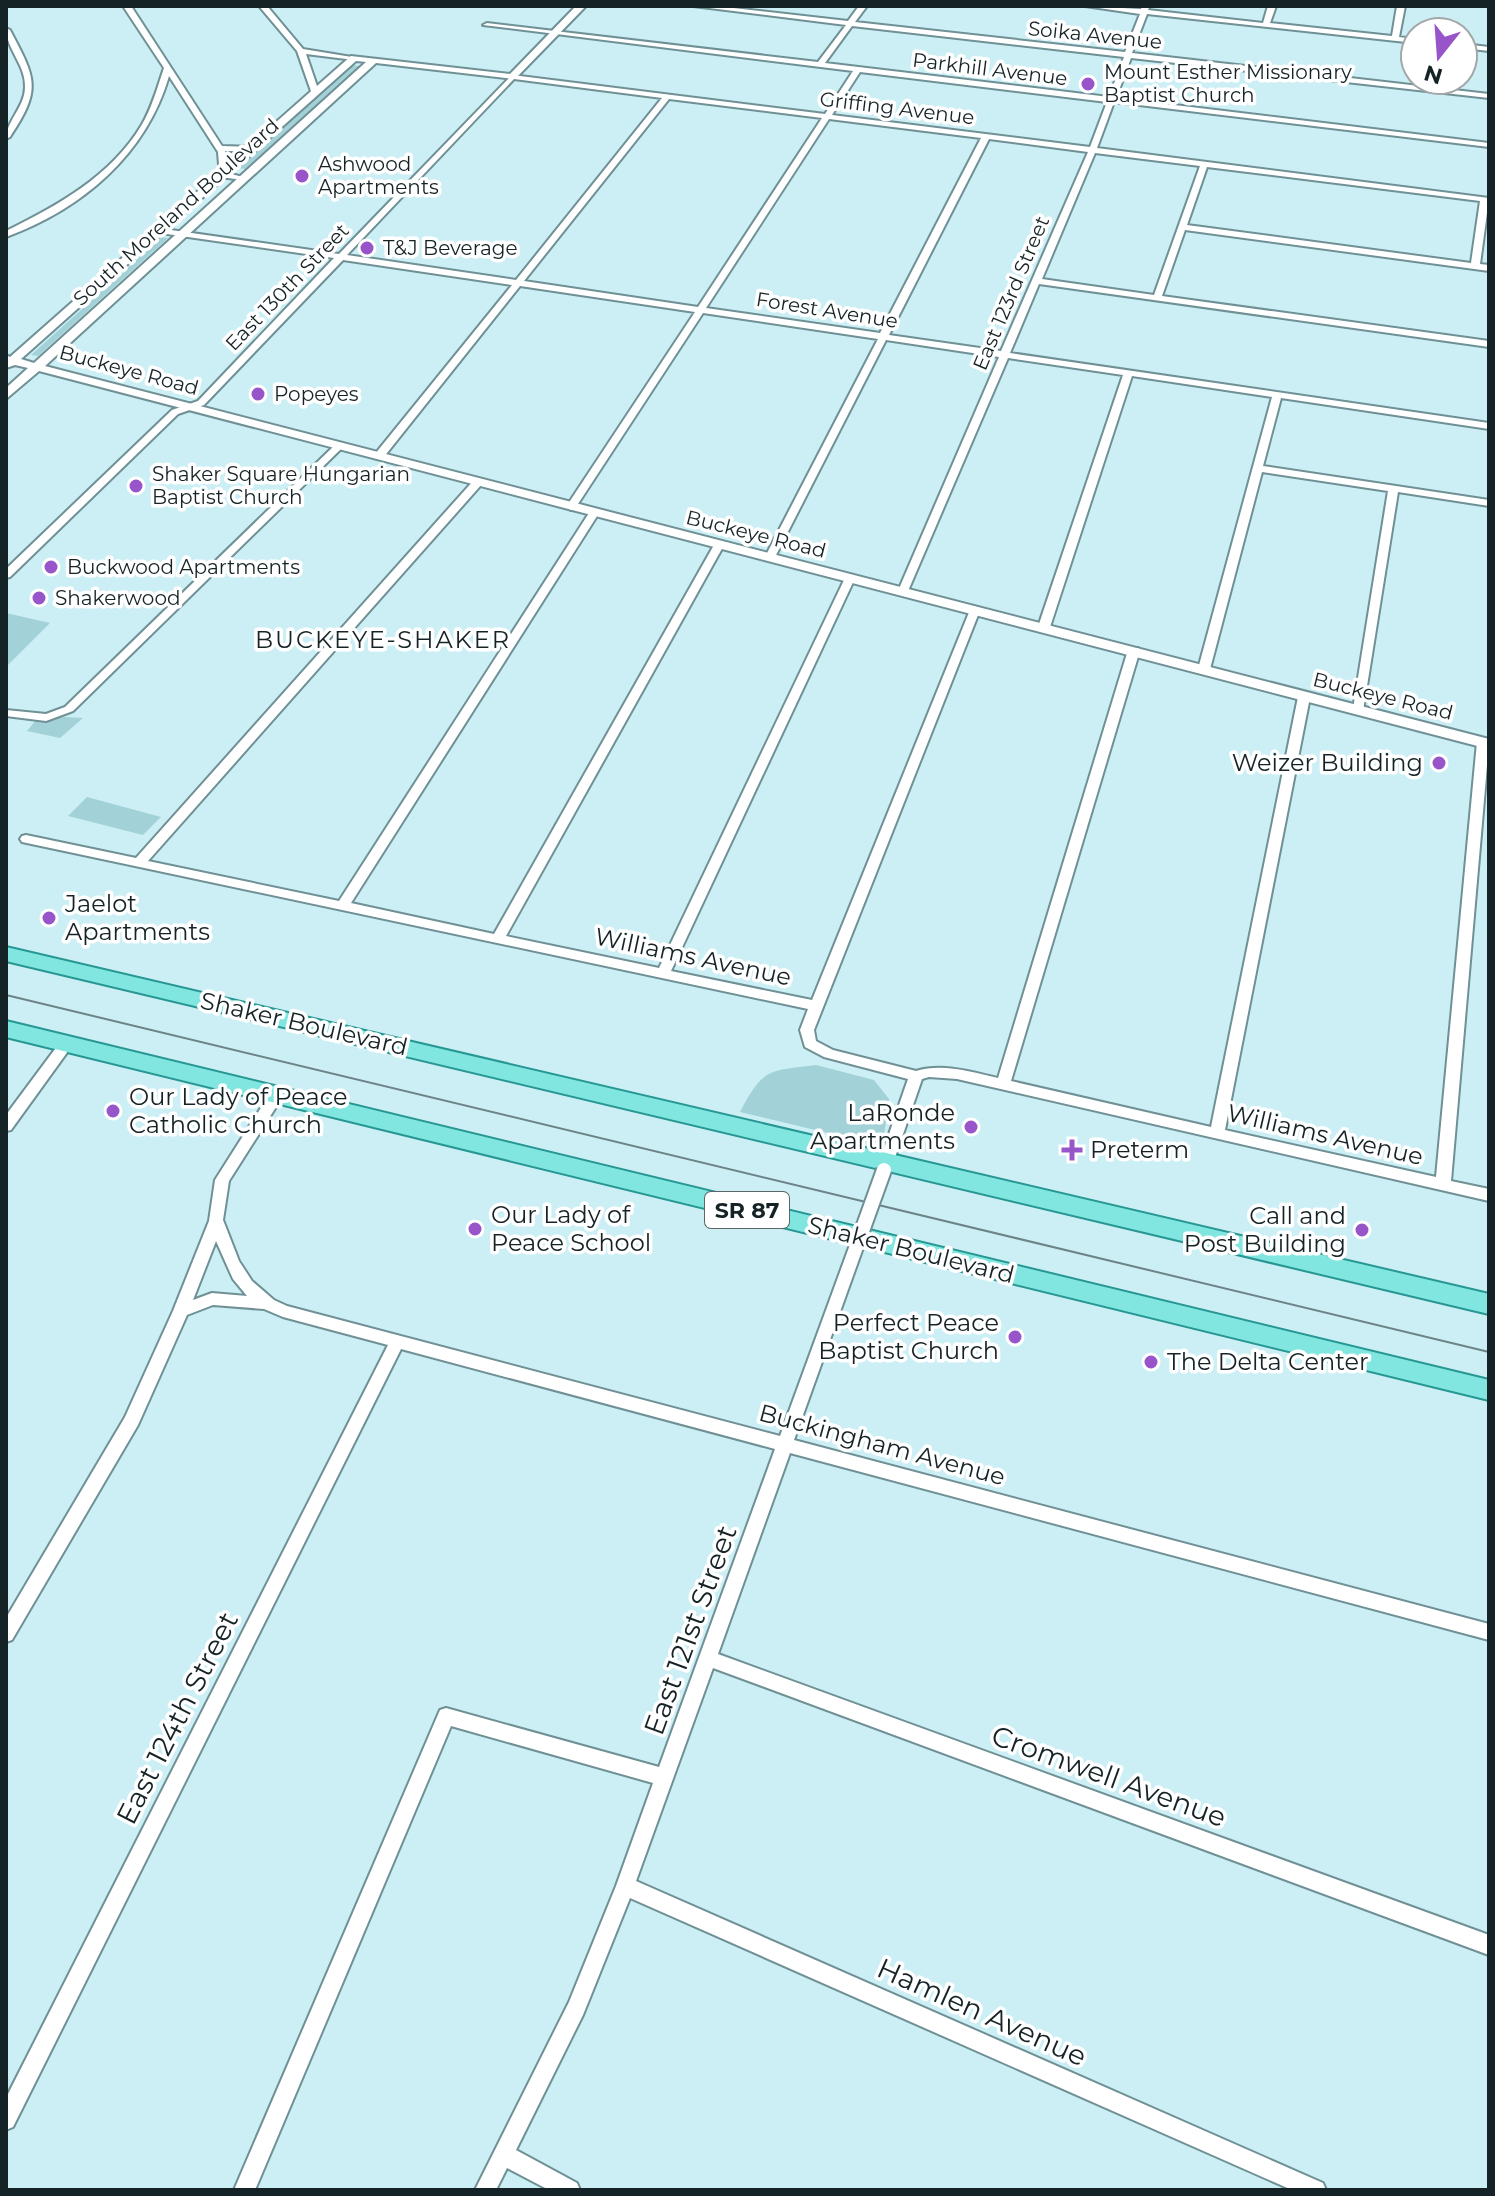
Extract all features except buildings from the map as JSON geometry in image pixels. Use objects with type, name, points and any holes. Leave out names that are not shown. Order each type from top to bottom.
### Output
[{"type":"main road","name":"Shaker Boulevard","points":[[6,954],[885,1166],[1489,1304]]},
{"type":"main road","name":"Shaker Boulevard","points":[[6,1029],[861,1234],[1489,1390]]},
{"type":"street","points":[[127,6],[186,104],[219,148],[224,163],[223,175],[243,178]]},
{"type":"street","points":[[263,6],[301,51],[315,92]]},
{"type":"street","name":"East 130th Street","points":[[6,575],[175,412],[201,403],[581,6]]},
{"type":"street","name":"Soika Avenue","points":[[697,6],[1489,96]]},
{"type":"street","points":[[821,64],[863,6]]},
{"type":"street","points":[[1089,6],[1145,9],[1399,39]]},
{"type":"street","points":[[1266,25],[1272,6]]},
{"type":"street","points":[[1395,38],[1401,6]]},
{"type":"street","name":"East 123rd Street","points":[[903,591],[1092,150],[1145,9]]},
{"type":"street","name":"Parkhill Avenue","points":[[487,25],[1489,145]]},
{"type":"street","points":[[6,30],[31,77],[29,97],[6,137]]},
{"type":"street","name":"Griffing Avenue","points":[[301,51],[1487,199]]},
{"type":"street","name":"South Moreland Boulevard","points":[[8,362],[354,58]]},
{"type":"street","name":"South Moreland Boulevard","points":[[6,395],[374,60]]},
{"type":"street","points":[[6,234],[67,201],[113,167],[144,133],[158,105],[167,69]]},
{"type":"street","points":[[571,507],[858,69]]},
{"type":"street","points":[[379,456],[667,97]]},
{"type":"street","points":[[158,105],[169,103]]},
{"type":"street","points":[[770,557],[986,137]]},
{"type":"street","points":[[219,148],[251,149]]},
{"type":"street","points":[[1157,298],[1204,165]]},
{"type":"street","points":[[1475,266],[1487,199]]},
{"type":"street","points":[[1183,227],[1489,268]]},
{"type":"street","name":"Forest Avenue","points":[[160,230],[1489,426]]},
{"type":"street","points":[[1035,281],[1489,344]]},
{"type":"street","name":"Buckeye Road","points":[[8,362],[38,367],[1486,743]]},
{"type":"street","points":[[1044,627],[1128,373]]},
{"type":"street","points":[[1204,669],[1277,395]]},
{"type":"street","points":[[6,713],[47,718],[69,709],[339,446]]},
{"type":"street","points":[[1258,468],[1489,503]]},
{"type":"street","points":[[140,862],[478,482]]},
{"type":"street","points":[[1359,709],[1393,489]]},
{"type":"street","points":[[343,905],[594,513]]},
{"type":"street","points":[[499,937],[719,545]]},
{"type":"street","points":[[664,972],[850,578]]},
{"type":"street","points":[[816,1006],[975,610]]},
{"type":"street","points":[[1003,1085],[1134,650]]},
{"type":"street","points":[[1217,1133],[1304,697]]},
{"type":"street","points":[[1443,1184],[1486,743]]},
{"type":"street","name":"Williams Avenue","points":[[26,839],[816,1006],[807,1030],[810,1044],[818,1050],[916,1076],[938,1072],[1003,1085],[1489,1195]]},
{"type":"street","points":[[6,1126],[66,1044]]},
{"type":"street","name":"East 121st Street","points":[[485,2190],[576,2008],[625,1886],[787,1444],[916,1076]]},
{"type":"street","points":[[6,1634],[132,1420],[181,1311],[216,1220],[222,1180],[276,1096]]},
{"type":"street","points":[[216,1220],[228,1260],[245,1286],[264,1303]]},
{"type":"street","name":"Buckingham Avenue","points":[[181,1311],[212,1299],[264,1303],[397,1342],[1489,1632]]},
{"type":"street","name":"East 124th Street","points":[[6,2120],[397,1342]]},
{"type":"street","name":"Cromwell Avenue","points":[[709,1659],[1489,1945]]},
{"type":"street","points":[[244,2190],[446,1716],[665,1778]]},
{"type":"street","name":"Hamlen Avenue","points":[[625,1886],[1316,2190]]},
{"type":"street","points":[[504,2155],[570,2190]]},
{"type":"shaded area","points":[[351,65],[360,66],[245,169],[238,168]]},
{"type":"shaded area","points":[[162,237],[168,238],[38,356],[31,355]]},
{"type":"shaded area","points":[[6,613],[50,623],[6,667]]},
{"type":"shaded area","points":[[83,718],[60,738],[27,731],[36,720]]},
{"type":"shaded area","points":[[87,797],[161,817],[143,835],[68,816]]},
{"type":"shaded area","points":[[816,1065],[874,1080],[889,1099],[884,1136],[874,1144],[740,1112],[761,1079],[769,1074]]},
{"type":"tram line","points":[[6,995],[1489,1352]]},
{"type":"place","name":"Mount Esther Missionary Baptist Church","points":[[1088,84]]},
{"type":"place","name":"Ashwood Apartments","points":[[302,176]]},
{"type":"place","name":"T&J Beverage","points":[[367,248]]},
{"type":"place","name":"Popeyes","points":[[258,394]]},
{"type":"place","name":"Shaker Square Hungarian Baptist Church","points":[[136,486]]},
{"type":"place","name":"Buckwood Apartments","points":[[51,567]]},
{"type":"place","name":"Shakerwood","points":[[39,598]]},
{"type":"place","name":"Weizer Building","points":[[1439,763]]},
{"type":"place","name":"Jaelot Apartments","points":[[49,918]]},
{"type":"place","name":"Our Lady of Peace Catholic Church","points":[[113,1111]]},
{"type":"place","name":"LaRonde Apartments","points":[[971,1127]]},
{"type":"place","name":"Preterm","points":[[1072,1150]]},
{"type":"place","name":"Our Lady of Peace School","points":[[475,1229]]},
{"type":"place","name":"Call and Post Building","points":[[1362,1230]]},
{"type":"place","name":"Perfect Peace Baptist Church","points":[[1015,1337]]},
{"type":"place","name":"The Delta Center","points":[[1151,1362]]},
{"type":"district","name":"BUCKEYE-SHAKER","points":[[383,640]]}]
